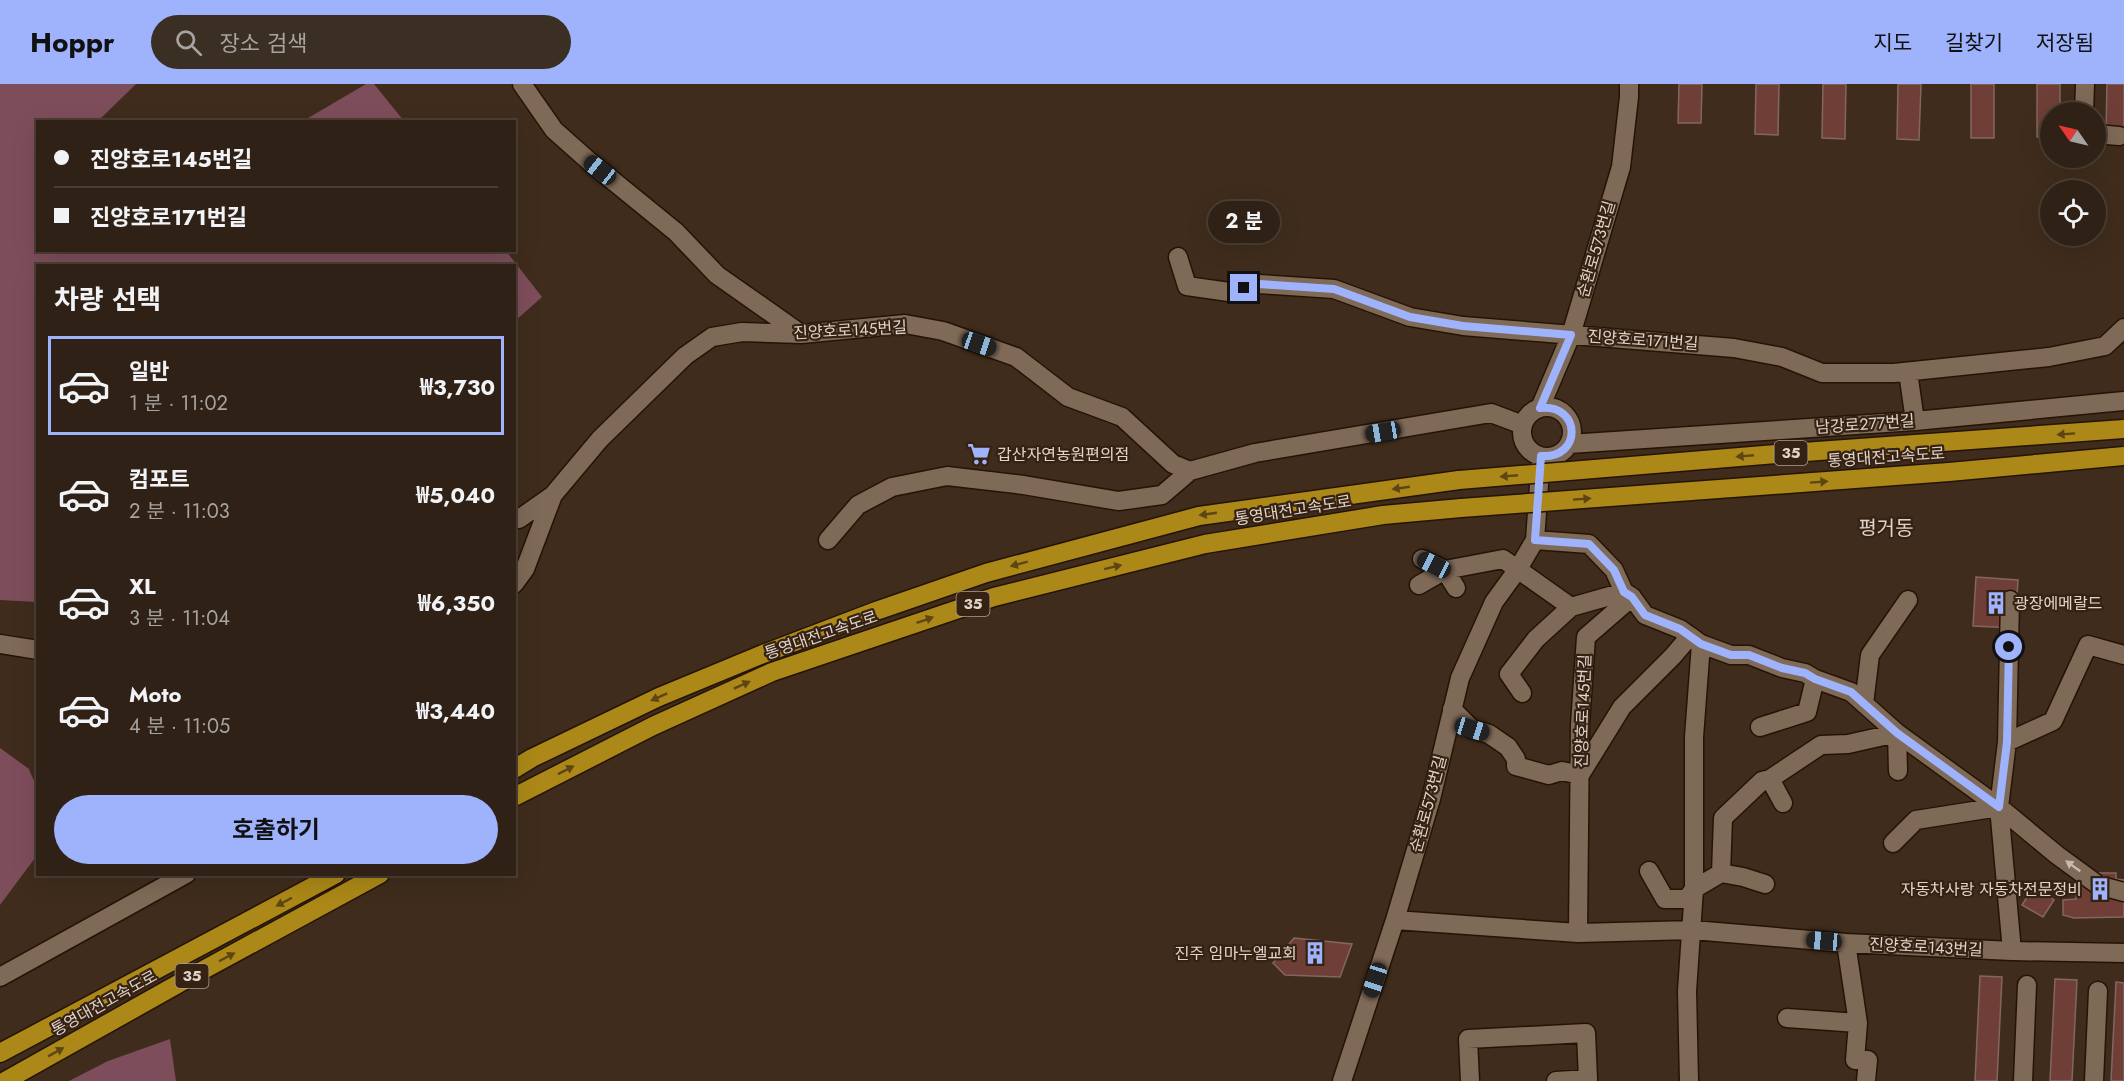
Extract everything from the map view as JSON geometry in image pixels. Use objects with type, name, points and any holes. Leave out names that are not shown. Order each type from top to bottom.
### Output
[{"type":"highway","name":"통영대전고속도로","points":[[516,768],[669,692],[876,611],[986,573],[1199,516],[1459,480],[2124,429]]},
{"type":"highway","name":"통영대전고속도로","points":[[516,796],[654,726],[772,672],[994,597],[1205,544],[1383,515],[1949,472],[2124,456]]},
{"type":"highway","name":"통영대전고속도로","points":[[0,1053],[332,876]]},
{"type":"highway","name":"통영대전고속도로","points":[[5,1081],[376,876]]},
{"type":"street","points":[[522,84],[554,130],[676,232],[717,275],[801,334]]},
{"type":"street","name":"순환로573번길","points":[[1540,408],[1571,335],[1621,167],[1629,84]]},
{"type":"street","points":[[2084,102],[2085,84]]},
{"type":"street","points":[[2106,135],[2119,136]]},
{"type":"street","name":"진양호로171번길","points":[[1178,257],[1187,286],[1229,292],[1259,284],[1334,289],[1410,317],[1463,326],[1734,348],[1782,357],[1822,373],[1908,372],[2049,357],[2105,346],[2124,328]]},
{"type":"street","name":"진양호로145번길","points":[[554,495],[614,425],[685,356],[712,337],[742,332],[801,334],[905,324],[943,331],[1016,357],[1068,397],[1122,417],[1173,464],[1190,471]]},
{"type":"street","points":[[1908,372],[1915,421]]},
{"type":"street","name":"남강로277번길","points":[[1569,444],[1915,421],[2124,401]]},
{"type":"street","points":[[1540,408],[1556,409],[1569,420],[1572,436],[1569,444],[1557,455],[1541,456],[1528,448],[1522,433],[1523,425],[1533,412],[1540,408]]},
{"type":"street","points":[[828,540],[858,505],[892,487],[947,476],[1024,485],[1119,501],[1162,495],[1190,471],[1255,453],[1491,414],[1523,425]]},
{"type":"street","name":"순환로573번길","points":[[1342,1081],[1395,920],[1431,799],[1460,678],[1494,602],[1518,569],[1535,540],[1541,456]]},
{"type":"street","points":[[516,518],[519,519],[554,495]]},
{"type":"street","points":[[516,581],[525,569],[554,495]]},
{"type":"street","points":[[1535,540],[1589,544],[1614,570],[1628,594],[1645,615],[1680,629],[1697,642],[1731,655],[1749,655],[1782,668],[1805,673],[1851,692],[1897,733],[1999,807],[2057,855],[2098,885],[2124,892]]},
{"type":"street","points":[[1422,559],[1445,570],[1456,588]]},
{"type":"street","points":[[1419,585],[1445,570],[1503,559],[1571,607]]},
{"type":"street","points":[[1522,693],[1509,674],[1536,639],[1571,607],[1628,594]]},
{"type":"street","name":"진양호로145번길","points":[[1580,776],[1580,726],[1586,637],[1628,594]]},
{"type":"street","points":[[1864,704],[1870,655],[1908,600]]},
{"type":"street","points":[[2010,600],[2007,742],[1999,807],[2012,951]]},
{"type":"street","name":"진양호로145번길","points":[[1580,776],[1622,707],[1690,636],[1697,642]]},
{"type":"street","points":[[1689,1081],[1688,991],[1693,930],[1697,642]]},
{"type":"street","points":[[0,644],[36,650]]},
{"type":"street","points":[[2007,742],[2053,721],[2088,645],[2124,655]]},
{"type":"street","points":[[1760,727],[1807,712],[1815,679]]},
{"type":"street","points":[[1452,709],[1472,729],[1489,734],[1508,747],[1516,759],[1516,766],[1549,775],[1562,771],[1580,776],[1578,933]]},
{"type":"street","points":[[1897,733],[1898,771]]},
{"type":"street","points":[[1721,873],[1723,818],[1762,781],[1770,779],[1821,745],[1848,744],[1897,733]]},
{"type":"street","points":[[1770,779],[1783,803]]},
{"type":"street","points":[[1893,843],[1916,820],[1999,807]]},
{"type":"street","points":[[1649,871],[1665,899],[1687,899],[1694,889],[1721,873],[1743,876],[1765,884]]},
{"type":"street","points":[[0,977],[182,876]]},
{"type":"street","name":"진양호로143번길","points":[[1395,920],[1578,933],[1693,930],[1846,943],[2012,951],[2124,953]]},
{"type":"street","points":[[1846,943],[1858,1023],[1855,1060],[1868,1060],[1866,1081]]},
{"type":"street","points":[[2023,1081],[2027,985]]},
{"type":"street","points":[[2094,1081],[2098,992]]},
{"type":"street","points":[[1787,1018],[1858,1023]]},
{"type":"street","points":[[1470,1081],[1468,1039],[1586,1033],[1588,1079],[1556,1081]]},
{"type":"shaded area","points":[[0,84],[136,84],[99,120],[36,120],[36,252],[507,252],[542,297],[516,320],[516,264],[36,264],[36,602],[0,600]]},
{"type":"shaded area","points":[[366,84],[374,84],[403,120],[305,120]]},
{"type":"shaded area","points":[[0,748],[29,769],[36,786],[36,857],[0,905]]},
{"type":"shaded area","points":[[170,1039],[176,1081],[69,1081],[108,1061]]},
{"type":"building","points":[[1679,84],[1702,84],[1701,123],[1678,123]]},
{"type":"building","points":[[1756,84],[1779,84],[1778,135],[1755,134]]},
{"type":"building","points":[[1823,84],[1846,84],[1845,139],[1822,138]]},
{"type":"building","points":[[1898,84],[1921,84],[1919,140],[1897,139]]},
{"type":"building","points":[[1971,84],[1994,84],[1994,138],[1971,138]]},
{"type":"building","points":[[2037,84],[2060,84],[2060,102],[2040,102],[2040,137],[2037,137]]},
{"type":"building","points":[[2107,84],[2124,84],[2124,130],[2106,130]]},
{"type":"building","name":"광장에메랄드","points":[[1976,577],[2018,580],[2015,628],[1973,626]]},
{"type":"building","name":"자동차사랑 자동차전문정비","points":[[2076,873],[2116,873],[2116,879],[2124,880],[2124,917],[2074,918],[2063,915],[2063,900],[2076,899]]},
{"type":"building","points":[[2034,886],[2054,900],[2043,917],[2022,905]]},
{"type":"building","name":"진주 임마누엘교회","points":[[1294,938],[1352,944],[1340,977],[1285,975],[1273,963]]},
{"type":"building","points":[[1980,976],[2002,977],[1997,1081],[1975,1081]]},
{"type":"building","points":[[2055,979],[2077,980],[2072,1081],[2050,1081]]},
{"type":"building","points":[[2116,982],[2124,983],[2124,1081],[2111,1081]]},
{"type":"place","name":"갑산자연농원편의점","points":[[979,454]]},
{"type":"place","name":"광장에메랄드","points":[[1996,603]]},
{"type":"place","name":"자동차사랑 자동차전문정비","points":[[2100,889]]},
{"type":"place","name":"진주 임마누엘교회","points":[[1315,953]]},
{"type":"district","name":"평거동","points":[[1886,528]]},
{"type":"route","points":[[1244,288],[1259,284],[1334,289],[1410,317],[1463,326],[1571,335],[1540,408],[1548,407],[1563,413],[1569,420],[1572,436],[1569,444],[1557,455],[1541,456],[1535,540],[1589,544],[1614,570],[1624,592],[1632,597],[1645,615],[1680,629],[1701,644],[1731,655],[1749,655],[1782,668],[1805,673],[1851,692],[1897,733],[1999,807],[2007,742],[2009,647]]}]
